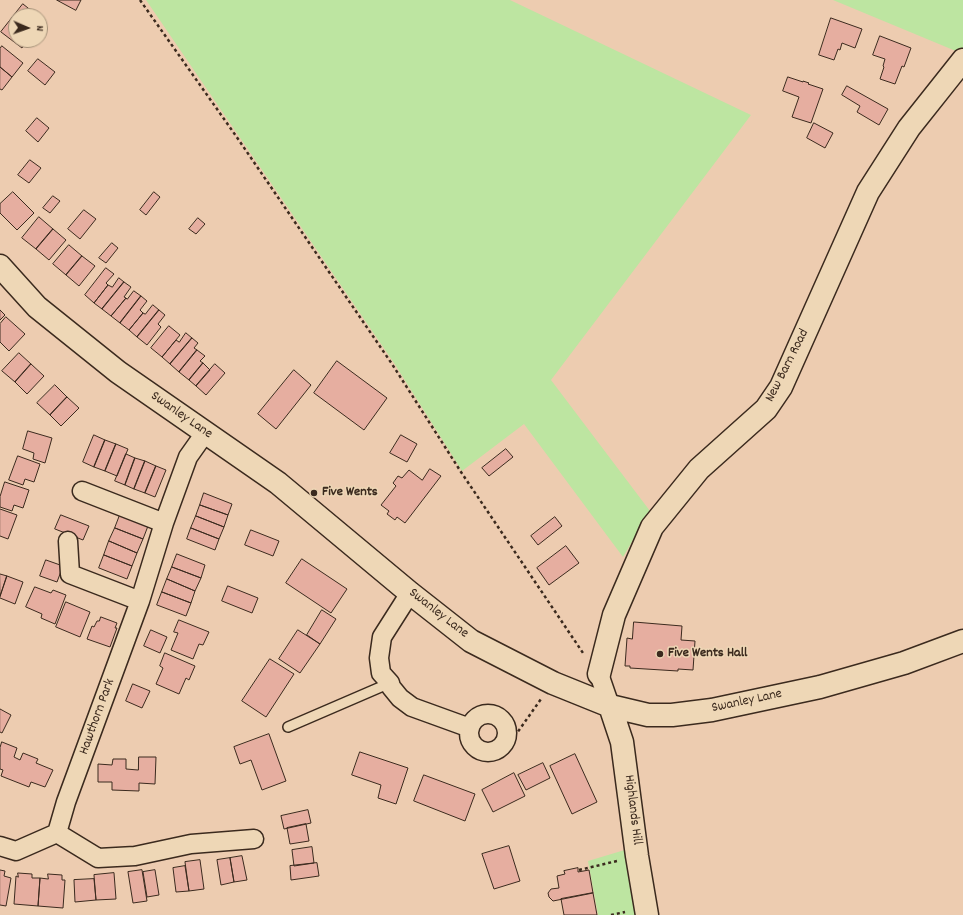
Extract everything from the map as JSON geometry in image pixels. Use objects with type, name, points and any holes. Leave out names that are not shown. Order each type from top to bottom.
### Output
[{"type":"main road","name":"New Barn Road","points":[[599,674],[614,615],[652,527],[699,468],[766,409],[781,386],[868,192],[910,128],[963,60]]},
{"type":"main road","name":"Swanley Lane","points":[[0,266],[38,307],[118,372],[278,484],[410,593],[471,640],[553,683],[610,706],[648,715],[672,715],[712,710],[820,687],[904,663],[963,641]]},
{"type":"main road","name":"Highlands Hill","points":[[610,706],[622,742],[637,856],[647,915]]},
{"type":"street","name":"Hawthorn Park","points":[[57,833],[66,802],[140,601],[164,523],[188,457],[205,433]]},
{"type":"street","points":[[82,491],[164,523]]},
{"type":"street","points":[[68,541],[70,574],[140,601]]},
{"type":"street","points":[[410,593],[382,637],[379,658],[381,673],[400,698],[412,707],[470,728]]},
{"type":"street","name":"New Barn Road","points":[[599,674],[610,706]]},
{"type":"street","points":[[487,714],[494,715],[501,720],[506,726],[507,733],[503,745],[490,752],[481,750],[475,746],[470,739],[470,728],[476,718],[487,714]]},
{"type":"street","points":[[0,846],[16,851],[57,833],[98,858],[135,856],[191,844],[254,839]]},
{"type":"lane","points":[[288,727],[390,683]]},
{"type":"path","points":[[140,0],[236,136],[392,364],[461,472],[575,642]]},
{"type":"path","points":[[507,733],[517,733],[553,683]]},
{"type":"path","points":[[579,870],[637,856]]},
{"type":"green space","points":[[146,0],[510,0],[751,115],[551,380],[650,511],[623,557],[524,424],[462,471],[394,363]]},
{"type":"green space","points":[[833,0],[963,0],[963,54]]},
{"type":"green space","points":[[628,849],[639,915],[598,915],[588,861]]},
{"type":"building","points":[[57,0],[81,0],[76,10]]},
{"type":"building","points":[[23,4],[28,8],[20,8]]},
{"type":"building","points":[[831,18],[862,29],[855,48],[842,43],[834,60],[819,55]]},
{"type":"building","points":[[8,23],[8,37],[1,32]]},
{"type":"building","points":[[880,36],[911,48],[904,67],[902,66],[895,84],[880,79],[885,59],[873,55]]},
{"type":"building","points":[[2,46],[23,63],[12,77],[0,67],[0,49]]},
{"type":"building","points":[[38,59],[55,72],[45,85],[28,71]]},
{"type":"building","points":[[0,67],[12,77],[2,90],[0,89]]},
{"type":"building","points":[[788,77],[823,89],[811,123],[792,117],[799,97],[783,91]]},
{"type":"building","points":[[847,86],[888,109],[879,125],[857,112],[860,106],[842,95]]},
{"type":"building","points":[[37,118],[49,128],[38,142],[26,131]]},
{"type":"building","points":[[814,123],[833,133],[825,148],[807,138]]},
{"type":"building","points":[[30,160],[41,168],[29,183],[18,175]]},
{"type":"building","points":[[13,192],[34,213],[17,230],[0,213],[0,204]]},
{"type":"building","points":[[154,192],[160,197],[146,215],[140,210]]},
{"type":"building","points":[[53,196],[60,201],[50,213],[43,208]]},
{"type":"building","points":[[84,210],[96,219],[80,239],[68,229]]},
{"type":"building","points":[[39,217],[53,229],[36,249],[22,238]]},
{"type":"building","points":[[198,218],[205,224],[196,234],[189,229]]},
{"type":"building","points":[[53,229],[66,240],[49,260],[36,249]]},
{"type":"building","points":[[112,243],[118,248],[106,263],[99,258]]},
{"type":"building","points":[[69,245],[82,256],[66,275],[53,264]]},
{"type":"building","points":[[82,256],[95,266],[79,286],[66,275]]},
{"type":"building","points":[[106,268],[114,274],[106,283],[108,285],[94,303],[85,295]]},
{"type":"building","points":[[119,278],[124,282],[102,309],[94,303],[108,285],[112,287]]},
{"type":"building","points":[[124,282],[131,287],[124,297],[126,298],[111,316],[102,309]]},
{"type":"building","points":[[134,291],[141,296],[120,323],[111,316]]},
{"type":"building","points":[[141,296],[147,301],[140,310],[143,313],[129,330],[120,323]]},
{"type":"building","points":[[153,305],[159,310],[137,337],[129,330],[143,313],[145,314]]},
{"type":"building","points":[[0,310],[5,315],[0,320]]},
{"type":"building","points":[[159,310],[165,315],[158,324],[161,327],[147,345],[137,337]]},
{"type":"building","points":[[6,317],[25,334],[9,351],[0,342],[0,324]]},
{"type":"building","points":[[169,326],[180,335],[162,357],[151,348]]},
{"type":"building","points":[[186,333],[192,338],[170,364],[162,357],[176,340],[179,342]]},
{"type":"building","points":[[192,338],[198,343],[194,348],[197,350],[179,372],[170,364]]},
{"type":"building","points":[[197,350],[205,356],[200,361],[203,363],[189,380],[179,372]]},
{"type":"building","points":[[19,353],[31,364],[15,382],[2,371]]},
{"type":"building","points":[[337,361],[387,398],[364,430],[314,393]]},
{"type":"building","points":[[203,363],[210,370],[196,386],[189,380]]},
{"type":"building","points":[[31,364],[44,376],[27,394],[15,382]]},
{"type":"building","points":[[215,364],[225,373],[206,395],[196,386]]},
{"type":"building","points":[[294,370],[311,385],[276,429],[258,414]]},
{"type":"building","points":[[55,385],[67,397],[50,415],[37,403]]},
{"type":"building","points":[[67,397],[79,408],[61,426],[50,415]]},
{"type":"building","points":[[28,431],[52,438],[45,463],[33,459],[34,453],[23,449]]},
{"type":"building","points":[[94,435],[105,440],[94,467],[83,462]]},
{"type":"building","points":[[401,435],[417,444],[407,462],[390,453]]},
{"type":"building","points":[[105,440],[116,444],[105,471],[94,467]]},
{"type":"building","points":[[116,444],[128,449],[117,476],[105,471]]},
{"type":"building","points":[[506,449],[513,457],[489,476],[482,468]]},
{"type":"building","points":[[126,454],[135,458],[125,485],[115,481]]},
{"type":"building","points":[[18,456],[40,464],[34,482],[25,479],[23,485],[9,480]]},
{"type":"building","points":[[135,458],[145,461],[134,489],[125,485]]},
{"type":"building","points":[[145,461],[156,466],[145,493],[134,489]]},
{"type":"building","points":[[156,466],[166,470],[155,497],[145,493]]},
{"type":"building","points":[[430,469],[441,476],[405,523],[397,517],[395,520],[387,514],[389,511],[381,505],[396,486],[393,483],[398,476],[402,478],[409,470],[422,480]]},
{"type":"building","points":[[5,482],[29,490],[23,508],[14,505],[12,511],[0,507],[0,497]]},
{"type":"building","points":[[204,493],[232,504],[228,515],[200,505]]},
{"type":"building","points":[[200,505],[228,515],[224,527],[196,516]]},
{"type":"building","points":[[0,509],[17,515],[8,539],[0,536]]},
{"type":"building","points":[[61,515],[89,526],[83,540],[55,529]]},
{"type":"building","points":[[120,515],[148,526],[143,539],[115,528]]},
{"type":"building","points":[[196,516],[224,527],[219,539],[191,528]]},
{"type":"building","points":[[555,517],[562,526],[538,545],[531,536]]},
{"type":"building","points":[[115,528],[143,539],[137,553],[109,541]]},
{"type":"building","points":[[191,528],[219,539],[215,550],[187,539]]},
{"type":"building","points":[[251,530],[279,541],[273,556],[245,545]]},
{"type":"building","points":[[109,541],[137,553],[132,566],[104,555]]},
{"type":"building","points":[[566,546],[579,563],[549,585],[537,568]]},
{"type":"building","points":[[177,554],[205,565],[201,578],[172,567]]},
{"type":"building","points":[[104,555],[132,566],[127,579],[99,568]]},
{"type":"building","points":[[302,559],[347,589],[331,613],[286,583]]},
{"type":"building","points":[[46,560],[63,566],[57,582],[40,576]]},
{"type":"building","points":[[172,567],[201,578],[195,591],[167,579]]},
{"type":"building","points":[[0,574],[7,576],[0,596]]},
{"type":"building","points":[[7,576],[23,582],[15,604],[0,598]]},
{"type":"building","points":[[167,579],[195,591],[191,603],[162,592]]},
{"type":"building","points":[[228,586],[258,598],[252,613],[222,601]]},
{"type":"building","points":[[35,587],[51,593],[53,590],[66,595],[55,624],[41,618],[42,614],[26,607]]},
{"type":"building","points":[[162,592],[191,603],[186,616],[157,605]]},
{"type":"building","points":[[66,602],[90,612],[80,637],[56,627]]},
{"type":"building","points":[[322,610],[336,619],[320,644],[307,635]]},
{"type":"building","points":[[101,617],[117,623],[115,628],[117,628],[110,647],[87,639],[92,626],[94,627]]},
{"type":"building","points":[[179,620],[209,632],[203,645],[199,644],[193,659],[171,650],[178,633],[174,632]]},
{"type":"building","name":"Five Wents Hall","points":[[634,622],[682,626],[681,640],[695,641],[693,670],[678,669],[678,671],[630,668],[630,666],[625,666],[627,638],[632,639]]},
{"type":"building","points":[[151,630],[167,637],[160,653],[144,646]]},
{"type":"building","points":[[298,630],[320,644],[300,673],[279,659]]},
{"type":"building","points":[[165,653],[195,666],[189,680],[186,678],[179,694],[156,684],[163,668],[160,666]]},
{"type":"building","points":[[270,659],[294,674],[266,717],[242,701]]},
{"type":"building","points":[[133,684],[150,691],[142,708],[126,701]]},
{"type":"building","points":[[0,709],[11,715],[2,733],[0,732]]},
{"type":"building","points":[[269,734],[286,781],[262,790],[251,760],[240,764],[234,747]]},
{"type":"building","points":[[2,742],[17,748],[14,757],[20,760],[23,753],[38,759],[36,763],[53,770],[45,787],[31,782],[29,787],[1,776],[3,770],[0,769],[0,748]]},
{"type":"building","points":[[360,752],[408,768],[396,804],[378,798],[381,785],[352,775]]},
{"type":"building","points":[[575,754],[597,802],[572,814],[550,766]]},
{"type":"building","points":[[139,757],[156,757],[155,784],[139,783],[139,791],[112,790],[112,782],[98,782],[98,764],[112,765],[113,759],[126,759],[126,769],[138,770]]},
{"type":"building","points":[[543,763],[550,778],[526,790],[518,775]]},
{"type":"building","points":[[514,773],[525,796],[493,812],[482,790]]},
{"type":"building","points":[[424,775],[475,794],[465,821],[414,801]]},
{"type":"building","points":[[308,810],[311,823],[284,829],[281,816]]},
{"type":"building","points":[[306,824],[309,841],[290,844],[287,828]]},
{"type":"building","points":[[509,846],[520,881],[494,889],[482,854]]},
{"type":"building","points":[[312,847],[314,863],[294,866],[292,850]]},
{"type":"building","points":[[242,856],[247,880],[234,882],[230,858]]},
{"type":"building","points":[[230,858],[234,882],[221,885],[217,860]]},
{"type":"building","points":[[200,860],[204,889],[189,891],[185,862]]},
{"type":"building","points":[[317,863],[319,876],[291,880],[290,866]]},
{"type":"building","points":[[185,866],[189,891],[176,892],[173,868]]},
{"type":"building","points":[[578,868],[578,872],[589,870],[593,893],[553,901],[549,897],[548,893],[551,889],[559,888],[557,876],[565,874],[564,871]]},
{"type":"building","points":[[0,870],[5,871],[4,876],[11,878],[6,906],[0,905]]},
{"type":"building","points":[[142,870],[147,901],[133,903],[128,872]]},
{"type":"building","points":[[155,870],[159,895],[147,897],[143,872]]},
{"type":"building","points":[[18,873],[32,874],[32,878],[40,878],[38,906],[14,904],[16,876],[18,877]]},
{"type":"building","points":[[114,873],[116,899],[96,900],[94,875]]},
{"type":"building","points":[[48,874],[62,875],[62,880],[65,880],[63,908],[38,906],[40,878],[48,879]]},
{"type":"building","points":[[94,879],[96,900],[75,902],[74,880]]},
{"type":"building","points":[[593,893],[597,915],[564,915],[561,899]]},
{"type":"place","name":"Five Wents","points":[[314,493]]},
{"type":"place","name":"Five Wents Hall","points":[[660,654]]}]
